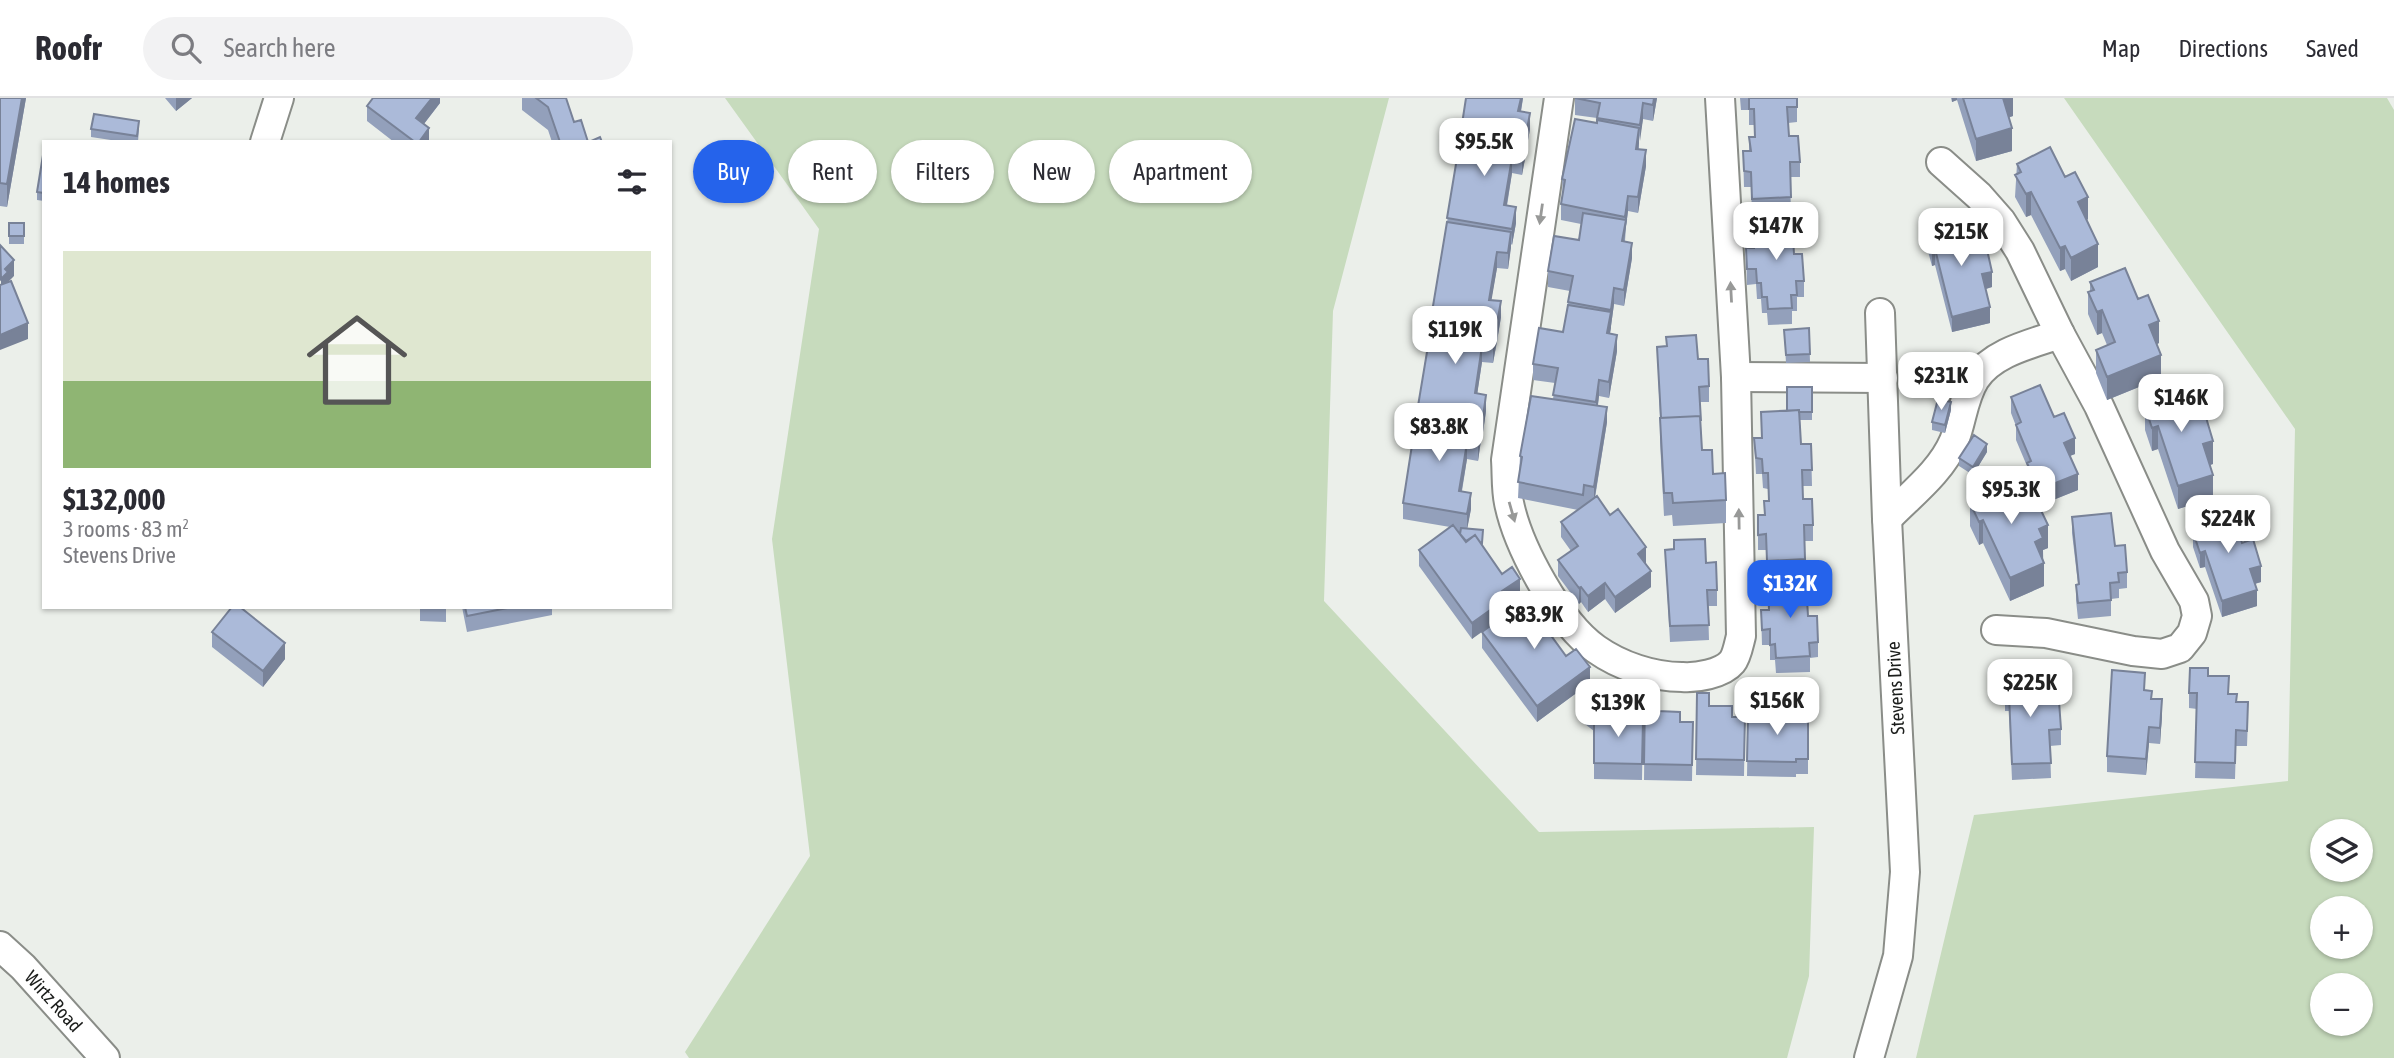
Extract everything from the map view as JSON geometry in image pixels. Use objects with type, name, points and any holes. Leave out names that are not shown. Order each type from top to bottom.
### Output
[{"type":"street","points":[[266,140],[279,98]]},
{"type":"street","points":[[1559,98],[1506,460],[1508,502],[1522,544],[1567,621],[1595,649],[1631,667],[1664,677],[1714,673],[1732,662],[1741,636],[1736,377],[1720,98]]},
{"type":"street","points":[[1941,162],[1979,196],[2001,221],[2020,251],[2099,406],[2165,551],[2194,601],[2197,616],[2192,633],[2180,648],[2162,654],[2133,651],[2046,633],[1996,630]]},
{"type":"street","name":"Stevens Drive","points":[[1870,1058],[1898,956],[1905,872],[1887,519],[1880,313]]},
{"type":"street","points":[[1887,519],[1938,467],[1954,441],[1975,380],[1991,362],[2012,351],[2060,334]]},
{"type":"street","points":[[1736,377],[1883,378]]},
{"type":"street","name":"Wirtz Road","points":[[0,946],[23,967],[105,1058]]},
{"type":"green space","points":[[725,98],[1389,98],[1333,311],[1324,601],[1539,832],[1814,827],[1809,976],[1787,1058],[689,1058],[685,1052],[810,856],[772,539],[819,229],[800,203],[877,203],[877,140],[788,140],[788,186],[774,166],[774,140],[755,140]]},
{"type":"green space","points":[[2064,98],[2387,98],[2394,110],[2394,1058],[1916,1058],[1974,815],[2288,781],[2295,429]]},
{"type":"building","points":[[0,98],[22,98],[7,184],[0,183]]},
{"type":"building","points":[[373,98],[432,98],[416,118],[429,128],[420,140],[412,140],[367,106]]},
{"type":"building","points":[[536,98],[566,98],[574,122],[581,120],[587,140],[559,140],[548,107]]},
{"type":"building","points":[[1466,98],[1521,98],[1518,111],[1530,113],[1526,135],[1462,124]]},
{"type":"building","points":[[1575,98],[1654,98],[1653,105],[1643,103],[1640,125],[1597,118],[1600,103]]},
{"type":"building","points":[[1749,98],[1797,98],[1797,107],[1787,107],[1789,136],[1798,136],[1800,162],[1790,162],[1791,197],[1752,199],[1751,172],[1744,171],[1743,151],[1751,151],[1749,137],[1755,137],[1754,109],[1749,109]]},
{"type":"building","points":[[1963,98],[2003,98],[2012,128],[1976,139]]},
{"type":"building","points":[[94,114],[139,121],[137,136],[91,129]]},
{"type":"building","points":[[1575,119],[1639,128],[1636,149],[1646,150],[1638,197],[1628,196],[1625,217],[1561,204],[1565,180],[1562,179]]},
{"type":"building","points":[[1462,128],[1526,138],[1522,160],[1512,158],[1504,205],[1516,207],[1512,229],[1447,218]]},
{"type":"building","points":[[2050,147],[2065,177],[2075,172],[2088,197],[2078,202],[2098,244],[2071,258],[2065,246],[2060,248],[2031,192],[2026,194],[2015,175],[2021,172],[2017,164]]},
{"type":"building","points":[[42,161],[42,193],[37,192]]},
{"type":"building","points":[[1583,213],[1626,220],[1622,241],[1632,243],[1624,290],[1614,288],[1611,310],[1568,302],[1573,276],[1548,271],[1554,236],[1579,240]]},
{"type":"building","points":[[1792,220],[1794,254],[1802,254],[1804,281],[1796,281],[1797,295],[1791,295],[1792,308],[1768,309],[1767,297],[1762,297],[1761,283],[1757,283],[1756,269],[1747,269],[1746,248],[1754,248],[1753,222]]},
{"type":"building","points":[[1960,221],[1965,242],[1973,240],[1975,248],[1986,245],[1992,272],[1982,274],[1990,307],[1952,317],[1935,249],[1932,250],[1926,228]]},
{"type":"building","points":[[1447,222],[1511,232],[1508,253],[1497,252],[1489,300],[1501,301],[1497,323],[1432,312]]},
{"type":"building","points":[[9,223],[24,223],[24,236],[9,236]]},
{"type":"building","points":[[0,245],[14,260],[5,269],[8,272],[1,279]]},
{"type":"building","points":[[2125,268],[2138,299],[2148,295],[2159,321],[2149,325],[2161,355],[2107,377],[2096,350],[2115,342],[2102,310],[2097,312],[2088,292],[2094,290],[2090,282]]},
{"type":"building","points":[[11,281],[28,323],[0,335],[0,285]]},
{"type":"building","points":[[1568,305],[1611,312],[1607,333],[1617,335],[1609,382],[1599,380],[1596,402],[1553,395],[1558,368],[1533,364],[1539,328],[1563,332]]},
{"type":"building","points":[[1433,316],[1497,326],[1493,347],[1482,346],[1475,393],[1486,395],[1483,417],[1418,406]]},
{"type":"building","points":[[1809,328],[1810,354],[1786,355],[1784,330]]},
{"type":"building","points":[[1696,335],[1698,359],[1708,359],[1709,386],[1699,387],[1701,421],[1700,416],[1661,418],[1657,347],[1667,346],[1666,337]]},
{"type":"building","points":[[2040,385],[2054,417],[2064,413],[2075,438],[2064,443],[2078,474],[2043,488],[2040,481],[2036,483],[2027,463],[2031,461],[2016,425],[2021,422],[2011,397]]},
{"type":"building","points":[[2184,385],[2195,418],[2205,414],[2213,441],[2203,444],[2213,475],[2178,486],[2158,426],[2152,428],[2145,407],[2151,405],[2148,397]]},
{"type":"building","points":[[1787,387],[1812,387],[1812,412],[1787,411]]},
{"type":"building","points":[[1531,396],[1607,407],[1594,487],[1584,485],[1583,495],[1518,482]]},
{"type":"building","points":[[1938,399],[1951,402],[1945,425],[1932,422]]},
{"type":"building","points":[[1799,410],[1801,444],[1811,444],[1812,470],[1802,470],[1803,499],[1812,499],[1813,525],[1804,525],[1805,559],[1767,561],[1766,534],[1758,535],[1758,515],[1765,515],[1764,501],[1769,501],[1768,473],[1763,473],[1762,459],[1756,458],[1754,438],[1762,438],[1761,412]]},
{"type":"building","points":[[1417,413],[1481,424],[1478,445],[1467,443],[1459,491],[1471,493],[1467,514],[1403,503]]},
{"type":"building","points":[[1700,416],[1702,450],[1712,450],[1713,474],[1725,473],[1726,500],[1673,503],[1672,493],[1664,493],[1660,418]]},
{"type":"building","points":[[1974,435],[1987,444],[1973,467],[1959,458]]},
{"type":"building","points":[[2005,477],[2015,499],[2021,497],[2025,505],[2036,500],[2048,525],[2039,529],[2043,538],[2035,542],[2044,563],[2010,578],[1983,520],[1979,522],[1970,503],[1974,501],[1970,493]]},
{"type":"building","points":[[1597,496],[1610,515],[1618,509],[1646,547],[1638,554],[1651,571],[1615,597],[1605,583],[1588,596],[1558,560],[1578,546],[1561,522]]},
{"type":"building","points":[[2232,511],[2242,543],[2253,539],[2261,566],[2250,569],[2257,590],[2222,601],[2205,551],[2200,553],[2193,532],[2199,530],[2196,522]]},
{"type":"building","points":[[2111,513],[2115,546],[2125,545],[2127,572],[2118,573],[2119,582],[2110,583],[2111,600],[2078,603],[2076,585],[2079,584],[2072,517]]},
{"type":"building","points":[[1453,525],[1466,542],[1475,535],[1502,574],[1512,567],[1520,579],[1502,591],[1507,598],[1472,623],[1419,550]]},
{"type":"building","points":[[1461,528],[1483,530],[1482,543],[1475,535],[1466,541],[1460,534]]},
{"type":"building","points":[[1705,539],[1706,563],[1716,562],[1717,590],[1707,590],[1709,625],[1670,626],[1665,550],[1674,549],[1674,540]]},
{"type":"building","points":[[1806,582],[1808,616],[1817,616],[1818,642],[1809,643],[1810,656],[1776,658],[1775,644],[1770,645],[1770,629],[1762,630],[1761,610],[1769,610],[1768,584]]},
{"type":"building","points":[[1535,593],[1549,612],[1539,619],[1566,656],[1576,649],[1590,667],[1537,706],[1482,632]]},
{"type":"building","points":[[230,609],[242,609],[285,643],[263,671],[212,632]]},
{"type":"building","points":[[465,609],[503,609],[467,616]]},
{"type":"building","points":[[2190,668],[2208,668],[2208,676],[2229,676],[2228,694],[2237,694],[2236,702],[2248,702],[2247,731],[2236,730],[2235,763],[2195,762],[2197,693],[2189,693]]},
{"type":"building","points":[[2112,670],[2145,673],[2144,690],[2152,691],[2151,699],[2162,699],[2160,728],[2149,727],[2146,759],[2107,756]]},
{"type":"building","points":[[2039,672],[2040,694],[2047,694],[2048,702],[2059,701],[2061,729],[2049,730],[2051,763],[2012,764],[2009,695],[2005,695],[2005,674]]},
{"type":"building","points":[[1697,693],[1709,693],[1709,706],[1732,706],[1732,717],[1745,717],[1744,760],[1696,759]]},
{"type":"building","points":[[1595,696],[1612,710],[1607,710],[1604,720],[1594,720],[1594,723],[1581,713]]},
{"type":"building","points":[[1645,699],[1658,699],[1658,711],[1680,712],[1680,722],[1693,722],[1692,765],[1644,764]]},
{"type":"building","points":[[1760,707],[1783,708],[1783,718],[1808,721],[1808,759],[1796,759],[1796,762],[1747,761],[1748,717],[1760,717]]},
{"type":"building","points":[[1607,710],[1629,710],[1629,720],[1643,721],[1642,764],[1594,763],[1594,720],[1606,720]]}]
